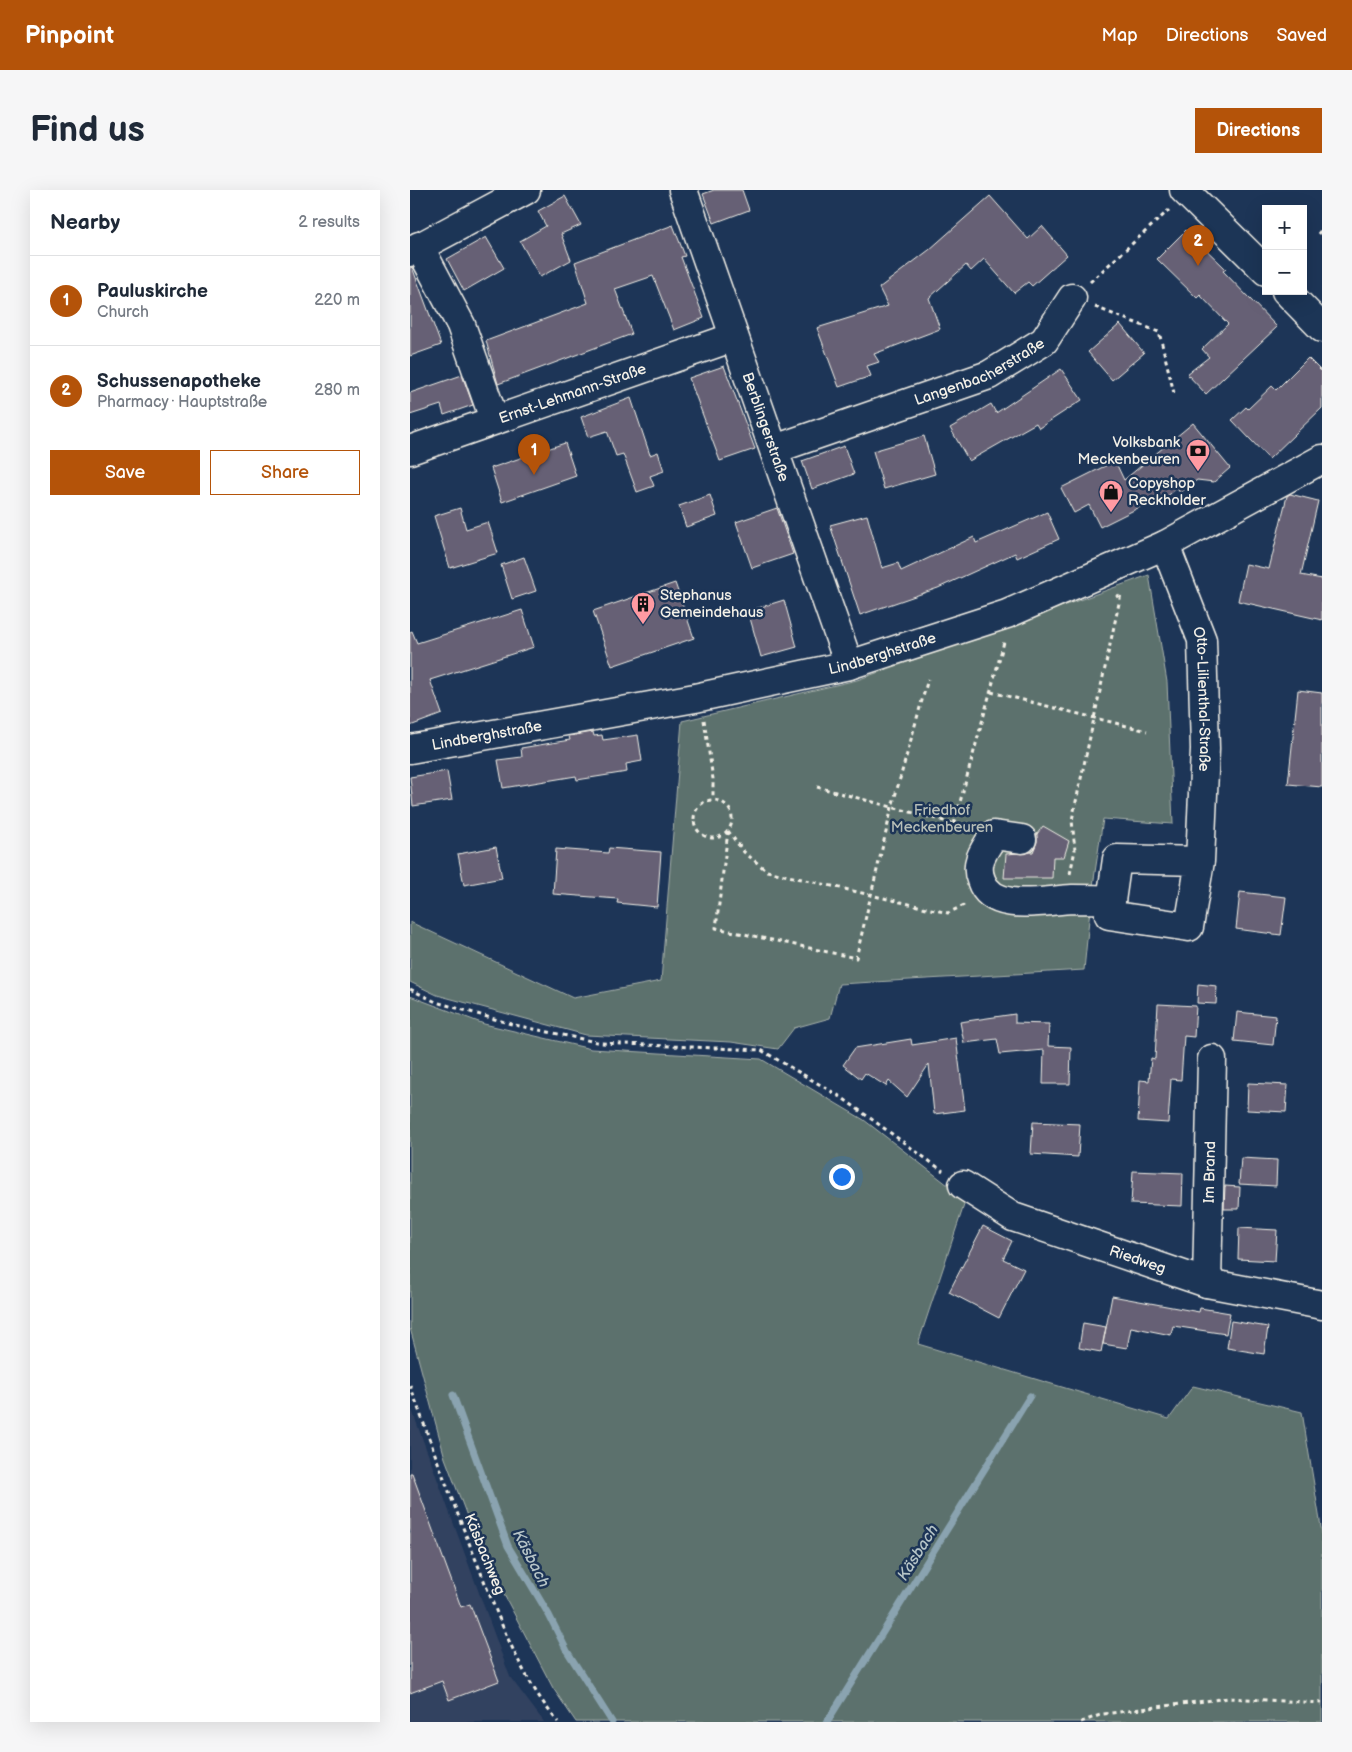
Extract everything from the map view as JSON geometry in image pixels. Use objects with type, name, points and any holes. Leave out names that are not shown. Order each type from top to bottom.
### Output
[{"type":"street","points":[[494,419],[461,325],[415,249],[526,190]]},
{"type":"street","name":"Berblingerstraße","points":[[683,190],[849,665]]},
{"type":"street","points":[[1186,192],[1262,267]]},
{"type":"street","points":[[1290,295],[1322,328]]},
{"type":"street","name":"Langenbacherstraße","points":[[775,449],[989,375],[1044,341],[1072,298]]},
{"type":"street","name":"Ernst-Lehmann-Straße","points":[[410,450],[494,419],[734,337]]},
{"type":"street","name":"Lindberghstraße","points":[[410,749],[695,698],[849,665],[1007,614],[1165,546],[1322,459]]},
{"type":"street","name":"Otto-Lilienthal-Straße","points":[[1111,900],[1109,915],[1189,928],[1200,861],[1205,749],[1202,640],[1165,546]]},
{"type":"street","points":[[1022,838],[994,835],[982,851],[977,870],[984,889],[1000,900],[1030,903],[1066,900],[1111,900],[1117,859],[1200,861]]},
{"type":"street","name":"Im Brand","points":[[1207,1283],[1212,1059]]},
{"type":"street","name":"Riedweg","points":[[963,1186],[1013,1217],[1207,1283],[1322,1305]]},
{"type":"path","points":[[1174,393],[1159,332],[1072,298],[1186,192]]},
{"type":"path","points":[[1318,234],[1322,229]]},
{"type":"path","points":[[1066,900],[1075,850],[1072,820],[1122,594],[1112,598]]},
{"type":"path","points":[[954,824],[1004,642],[1014,638]]},
{"type":"path","points":[[728,830],[723,835],[713,838],[703,836],[696,829],[693,819],[695,809],[703,802],[713,799],[722,801],[730,809],[732,818],[728,830],[716,928],[856,958],[892,807],[928,680]]},
{"type":"path","points":[[991,692],[1147,730]]},
{"type":"path","points":[[695,698],[706,726],[713,779],[713,799]]},
{"type":"path","points":[[817,787],[994,835]]},
{"type":"path","points":[[728,830],[744,852],[767,871],[948,913],[969,903],[984,889]]},
{"type":"path","points":[[410,989],[436,1002],[516,1025],[601,1043],[761,1050],[840,1097],[963,1186]]},
{"type":"path","name":"Käsbachweg","points":[[410,1385],[445,1484],[496,1613],[541,1702],[558,1722]]},
{"type":"path","points":[[1081,1722],[1103,1714],[1228,1698],[1322,1703]]},
{"type":"shaded area","points":[[410,1405],[510,1677],[544,1722],[410,1722]]},
{"type":"green space","name":"Friedhof Meckenbeuren","points":[[1149,575],[1167,682],[1173,824],[1103,819],[1091,899],[1084,970],[839,984],[830,1018],[794,1028],[778,1049],[731,1042],[586,1035],[437,995],[410,982],[410,922],[573,998],[661,981],[682,721],[857,680]]},
{"type":"green space","points":[[410,996],[484,1024],[591,1049],[761,1059],[864,1120],[966,1199],[918,1344],[1169,1419],[1193,1386],[1302,1412],[1322,1533],[1322,1722],[576,1722],[553,1688],[478,1545],[445,1458],[410,1328]]},
{"type":"building","points":[[714,190],[742,190],[749,210],[714,223],[703,194]]},
{"type":"building","points":[[565,196],[581,225],[561,234],[571,260],[540,277],[520,241],[546,226],[538,211]]},
{"type":"building","points":[[990,196],[1028,239],[1042,226],[1067,255],[1032,286],[1028,282],[1014,293],[984,259],[971,271],[966,265],[929,298],[940,329],[874,354],[879,362],[867,366],[871,376],[839,387],[817,328],[888,306],[879,288],[929,250]]},
{"type":"building","points":[[673,225],[685,256],[681,257],[704,318],[674,330],[653,276],[615,289],[632,334],[498,384],[486,341],[588,303],[575,262]]},
{"type":"building","points":[[1186,230],[1226,269],[1223,271],[1277,327],[1206,394],[1187,374],[1209,357],[1202,349],[1228,324],[1200,295],[1197,298],[1157,259]]},
{"type":"building","points":[[486,237],[504,268],[464,291],[447,259]]},
{"type":"building","points":[[412,267],[441,345],[410,356],[410,268]]},
{"type":"building","points":[[1120,324],[1144,353],[1112,380],[1088,352]]},
{"type":"building","points":[[1308,358],[1322,372],[1322,408],[1269,459],[1232,420],[1246,407],[1248,409],[1272,386],[1276,390]]},
{"type":"building","points":[[724,366],[755,449],[720,461],[689,378]]},
{"type":"building","points":[[1061,369],[1082,400],[1039,428],[1036,423],[969,461],[950,428],[991,404],[996,413]]},
{"type":"building","points":[[462,375],[473,405],[444,415],[441,405],[410,415],[410,393]]},
{"type":"building","points":[[631,398],[650,455],[658,452],[664,471],[650,476],[654,486],[637,492],[623,454],[616,456],[607,431],[588,437],[581,417]]},
{"type":"building","points":[[1193,423],[1230,468],[1214,482],[1197,480],[1180,493],[1177,488],[1158,504],[1154,500],[1100,527],[1089,505],[1074,513],[1061,488],[1115,461],[1124,480]]},
{"type":"building","points":[[924,436],[935,474],[884,489],[873,451]]},
{"type":"building","points":[[565,443],[576,476],[502,502],[491,468]]},
{"type":"building","points":[[844,446],[854,474],[812,489],[802,461]]},
{"type":"building","points":[[1290,494],[1318,501],[1301,575],[1322,579],[1322,620],[1238,601],[1246,564],[1269,569],[1287,496]]},
{"type":"building","points":[[710,495],[717,516],[686,527],[679,506]]},
{"type":"building","points":[[460,508],[466,529],[488,522],[498,553],[450,568],[434,516]]},
{"type":"building","points":[[777,508],[793,554],[752,568],[736,522]]},
{"type":"building","points":[[1047,512],[1059,539],[1017,558],[1015,553],[938,588],[860,615],[830,525],[867,515],[882,568],[898,563],[901,571],[974,537],[976,543]]},
{"type":"building","points":[[524,557],[536,591],[512,599],[501,565]]},
{"type":"building","name":"Stephanus Gemeindehaus","points":[[675,583],[694,638],[612,666],[593,611]]},
{"type":"building","points":[[784,600],[797,647],[761,657],[748,611]]},
{"type":"building","points":[[522,610],[534,647],[430,680],[442,714],[410,726],[410,632],[412,631],[417,643]]},
{"type":"building","points":[[1298,690],[1322,693],[1322,787],[1288,784]]},
{"type":"building","points":[[593,732],[594,736],[602,735],[603,740],[638,735],[642,761],[626,764],[627,772],[577,780],[576,776],[503,788],[498,760],[522,757],[521,748],[570,740],[569,736]]},
{"type":"building","points":[[447,771],[452,800],[413,806],[410,777]]},
{"type":"building","points":[[1043,826],[1069,841],[1064,857],[1053,857],[1052,878],[1004,878],[1006,854],[1033,852],[1037,842],[1037,834]]},
{"type":"building","points":[[496,847],[502,878],[464,885],[458,854]]},
{"type":"building","points":[[609,848],[661,852],[657,907],[617,903],[618,899],[553,894],[556,849],[608,853]]},
{"type":"building","points":[[1240,892],[1286,897],[1281,935],[1236,929]]},
{"type":"building","points":[[1198,984],[1217,986],[1216,1004],[1197,1003]]},
{"type":"building","points":[[1158,1004],[1196,1006],[1194,1037],[1184,1036],[1181,1080],[1171,1079],[1168,1123],[1138,1121],[1140,1080],[1149,1081],[1151,1058],[1155,1059]]},
{"type":"building","points":[[1237,1012],[1276,1016],[1273,1045],[1234,1041]]},
{"type":"building","points":[[1015,1014],[1015,1023],[1049,1024],[1048,1046],[1071,1047],[1070,1084],[1043,1084],[1044,1050],[1000,1054],[997,1039],[964,1043],[960,1022]]},
{"type":"building","points":[[956,1038],[965,1110],[934,1114],[929,1064],[907,1097],[889,1081],[886,1086],[865,1073],[861,1079],[843,1065],[855,1048],[911,1039],[912,1045]]},
{"type":"building","points":[[1248,1083],[1288,1085],[1286,1112],[1247,1110]]},
{"type":"building","points":[[1033,1122],[1080,1124],[1078,1157],[1031,1154]]},
{"type":"building","points":[[1241,1158],[1277,1160],[1276,1186],[1239,1184]]},
{"type":"building","points":[[1133,1171],[1183,1173],[1182,1206],[1131,1204]]},
{"type":"building","points":[[1225,1186],[1240,1187],[1239,1209],[1224,1209]]},
{"type":"building","points":[[983,1226],[1012,1241],[1003,1259],[1024,1269],[999,1318],[949,1292]]},
{"type":"building","points":[[1239,1228],[1277,1230],[1275,1261],[1238,1259]]},
{"type":"building","points":[[1112,1296],[1199,1312],[1200,1308],[1230,1313],[1226,1334],[1173,1326],[1171,1335],[1131,1327],[1127,1348],[1103,1344]]},
{"type":"building","points":[[1231,1321],[1268,1327],[1264,1354],[1227,1348]]},
{"type":"building","points":[[1083,1323],[1106,1327],[1101,1352],[1079,1348]]},
{"type":"building","points":[[410,1473],[412,1473],[461,1607],[470,1604],[499,1681],[449,1700],[442,1681],[410,1693]]},
{"type":"waterway","name":"Käsbach","points":[[453,1395],[508,1546],[549,1615],[567,1651],[612,1722]]},
{"type":"waterway","name":"Käsbach","points":[[827,1722],[1030,1396]]},
{"type":"place","name":"Schussenapotheke","points":[[1198,266]]},
{"type":"place","name":"Volksbank Meckenbeuren","points":[[1198,472]]},
{"type":"place","name":"Pauluskirche","points":[[534,475]]},
{"type":"place","name":"Copyshop Reckholder","points":[[1111,513]]},
{"type":"place","name":"Stephanus Gemeindehaus","points":[[643,625]]}]
